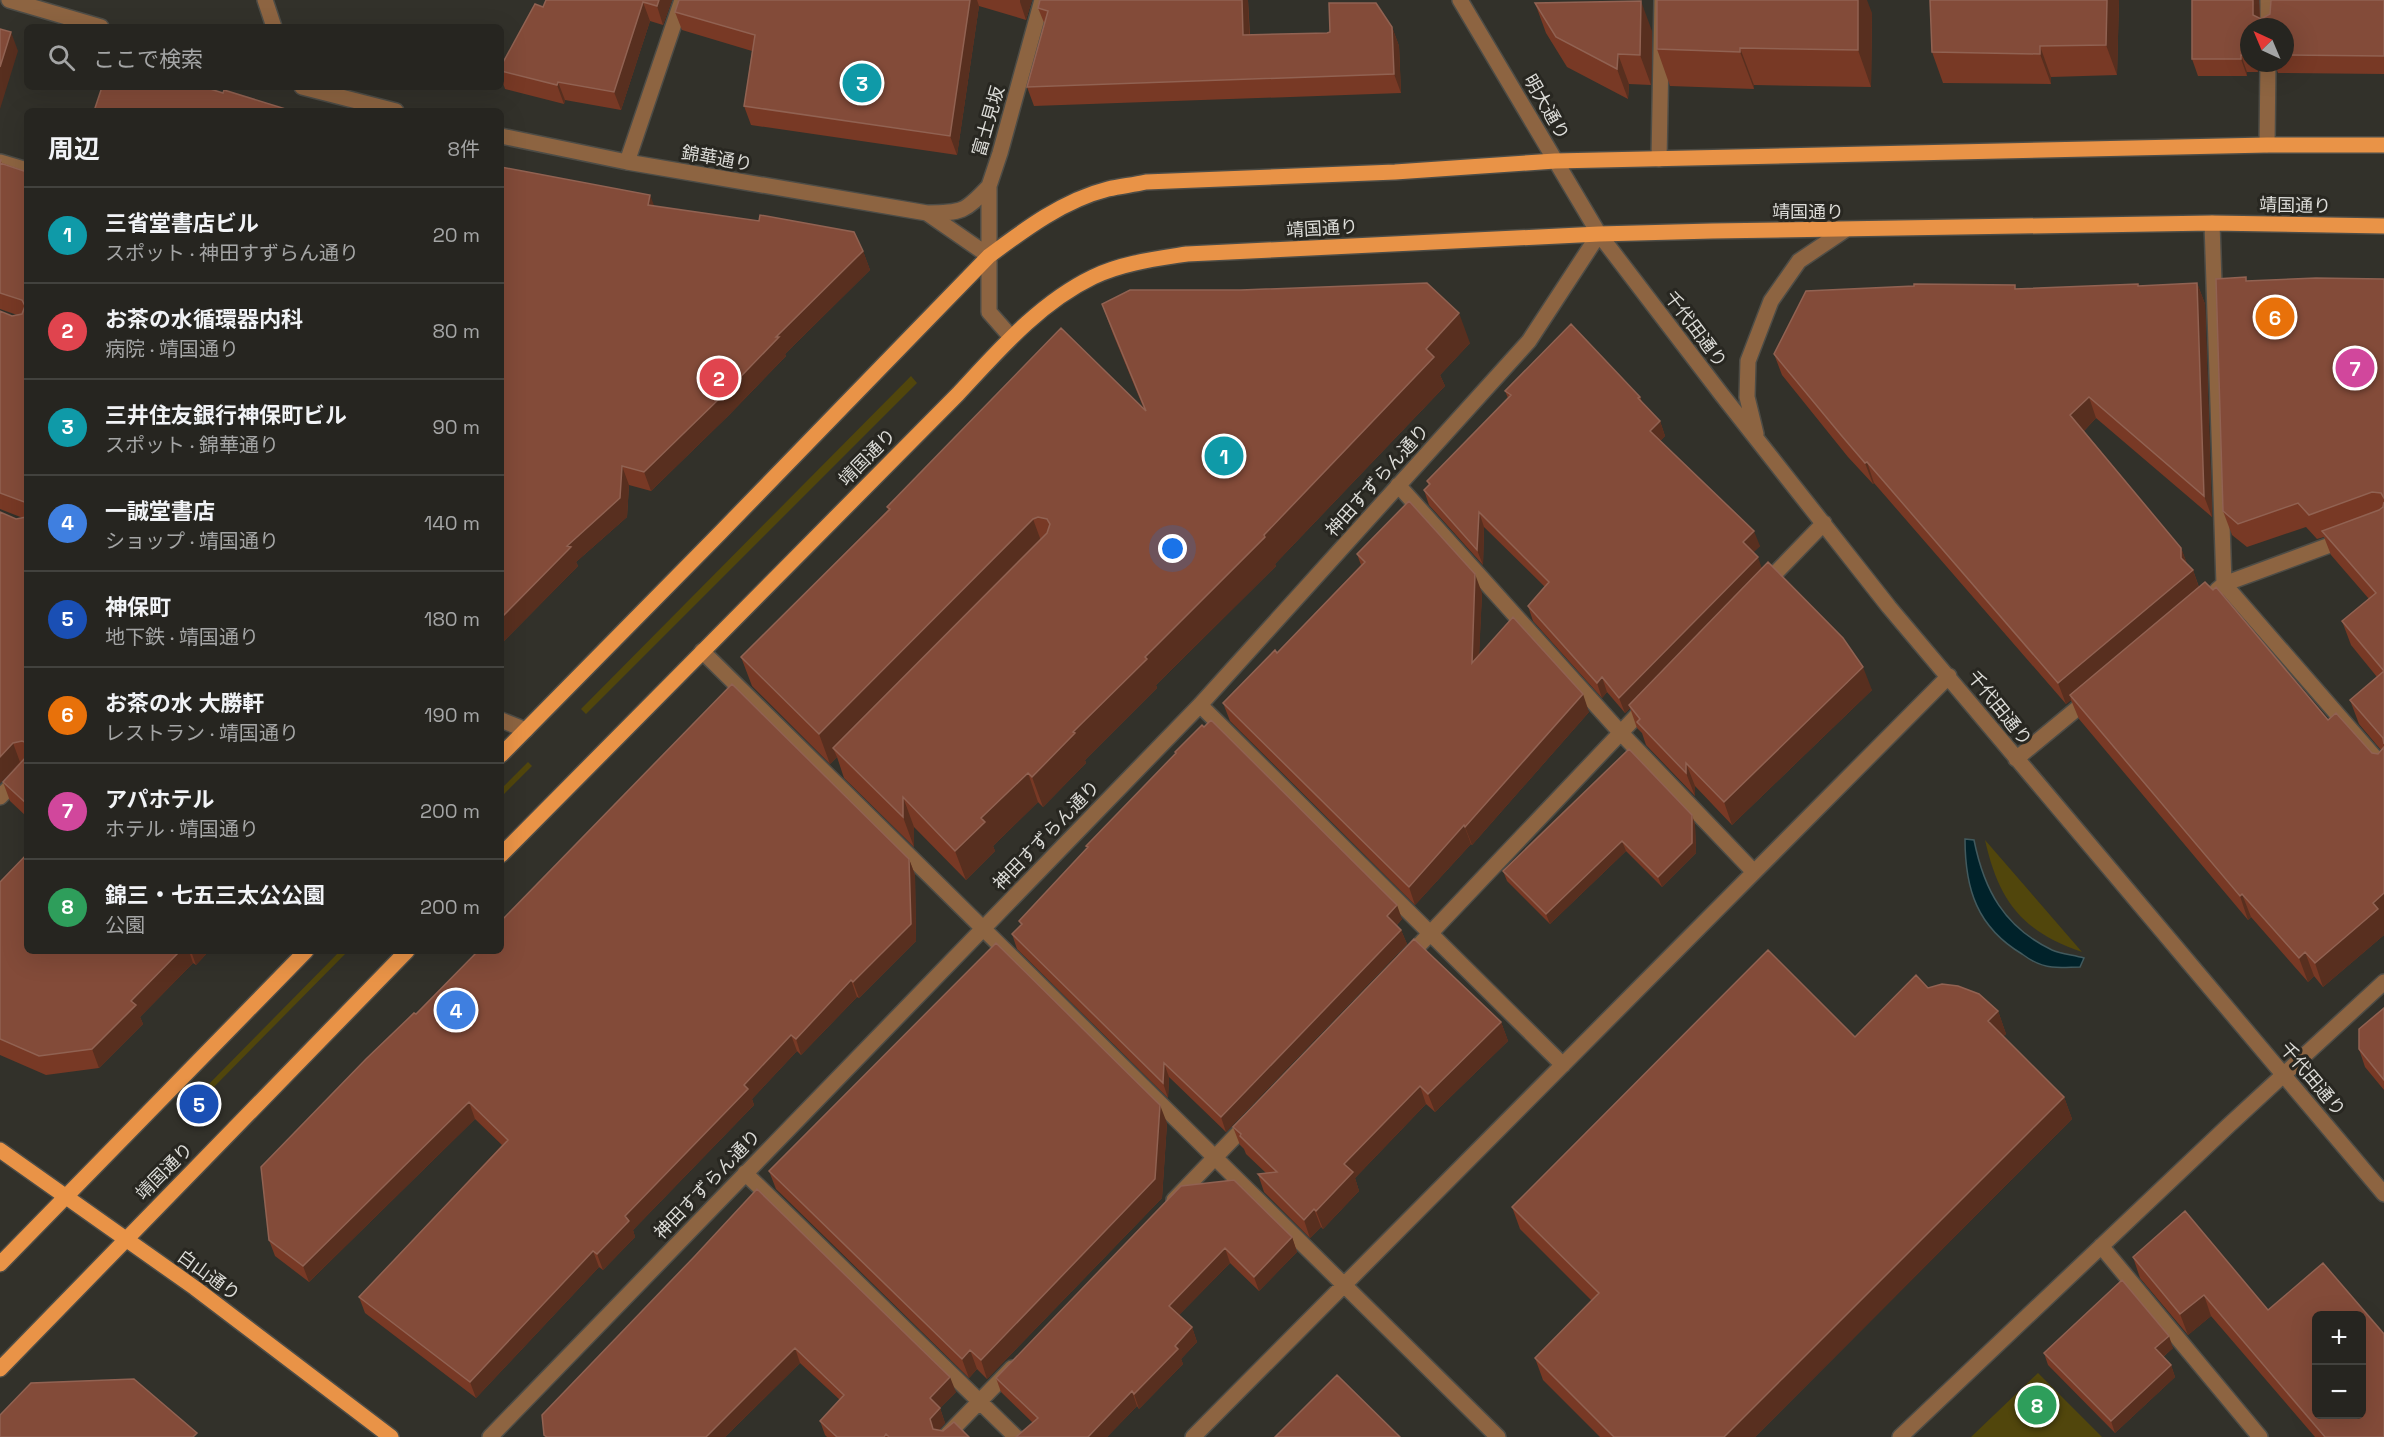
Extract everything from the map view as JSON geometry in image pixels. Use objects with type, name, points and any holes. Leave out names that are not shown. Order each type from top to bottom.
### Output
[{"type":"main road","points":[[504,752],[989,256],[1028,227],[1065,206],[1107,189],[1136,184],[1395,172],[1555,161],[2267,145],[2384,145]]},
{"type":"main road","name":"靖国通り","points":[[504,852],[951,401],[1011,337],[1051,304],[1093,278],[1136,262],[1186,254],[1599,234],[2212,224],[2384,226]]},
{"type":"main road","points":[[0,1264],[303,954]]},
{"type":"main road","name":"靖国通り","points":[[0,1369],[404,954]]},
{"type":"main road","name":"白山通り","points":[[0,1150],[124,1240],[195,1288],[391,1437]]},
{"type":"street","points":[[9,0],[91,24]]},
{"type":"street","points":[[265,0],[273,24]]},
{"type":"street","points":[[627,162],[682,0]]},
{"type":"street","name":"富士見坂","points":[[1011,337],[989,312],[989,186],[1042,0]]},
{"type":"street","name":"明大通り","points":[[1460,0],[1599,234]]},
{"type":"street","points":[[1659,159],[1662,0]]},
{"type":"street","points":[[2268,0],[2268,18]]},
{"type":"street","points":[[2267,145],[2268,72]]},
{"type":"street","points":[[314,90],[384,108]]},
{"type":"street","name":"錦華通り","points":[[504,137],[627,162],[927,213],[957,213],[974,202],[989,186]]},
{"type":"street","points":[[0,162],[24,169]]},
{"type":"street","name":"錦華通り","points":[[927,213],[989,256]]},
{"type":"street","points":[[2212,224],[2224,584],[2384,768]]},
{"type":"street","points":[[1757,439],[1747,397],[1748,361],[1771,301],[1799,261],[1845,230]]},
{"type":"street","name":"千代田通り","points":[[1599,234],[1889,607],[2384,1194]]},
{"type":"street","name":"神田すずらん通り","points":[[490,1437],[1200,705],[1529,342],[1599,234]]},
{"type":"street","points":[[1398,485],[1620,732],[1754,872]]},
{"type":"street","points":[[1751,599],[1824,523]]},
{"type":"street","points":[[2206,599],[2224,584],[2384,525]]},
{"type":"street","points":[[702,651],[834,774],[982,929],[1498,1437]]},
{"type":"street","points":[[1193,1437],[1949,676]]},
{"type":"street","points":[[2016,759],[2102,687]]},
{"type":"street","points":[[1397,968],[1661,690]]},
{"type":"street","points":[[1200,705],[1563,1065]]},
{"type":"street","points":[[504,721],[526,730]]},
{"type":"street","points":[[0,796],[24,772]]},
{"type":"street","points":[[1900,1437],[2384,982]]},
{"type":"street","points":[[1165,1209],[1262,1108]]},
{"type":"street","points":[[745,1173],[1016,1437]]},
{"type":"street","points":[[2102,1246],[2260,1437]]},
{"type":"street","points":[[945,1437],[1020,1360]]},
{"type":"shaded area","points":[[911,376],[917,383],[586,714],[581,709]]},
{"type":"shaded area","points":[[528,762],[532,766],[504,794],[504,786]]},
{"type":"shaded area","points":[[1985,840],[2082,952],[2044,934],[2016,911],[1998,881]]},
{"type":"shaded area","points":[[337,954],[345,954],[211,1090],[207,1086]]},
{"type":"shaded area","points":[[2038,1373],[2102,1437],[1971,1437]]},
{"type":"water","points":[[1965,839],[1974,840],[1990,891],[2009,918],[2035,941],[2059,953],[2084,958],[2080,967],[2055,967],[2040,964],[1994,932],[1984,919],[1971,890]]},
{"type":"building","points":[[546,0],[659,0],[657,6],[643,2],[614,92],[558,82],[557,85],[504,72],[504,61],[535,4],[543,7]]},
{"type":"building","points":[[679,0],[970,0],[950,136],[744,106],[755,35],[675,12]]},
{"type":"building","points":[[1040,0],[1242,0],[1243,35],[1327,33],[1330,32],[1329,3],[1376,3],[1392,27],[1394,74],[1027,87],[1048,11],[1038,8]]},
{"type":"building","points":[[1657,0],[1858,0],[1858,50],[1740,48],[1740,52],[1657,49]]},
{"type":"building","points":[[1930,0],[2107,0],[2106,45],[2040,46],[2040,54],[1932,52]]},
{"type":"building","points":[[2192,0],[2253,0],[2253,15],[2259,18],[2240,18],[2240,59],[2192,59]]},
{"type":"building","points":[[2271,0],[2384,0],[2384,56],[2294,55],[2294,18],[2263,18],[2270,14]]},
{"type":"building","points":[[1641,1],[1640,55],[1618,54],[1617,69],[1556,37],[1535,3]]},
{"type":"building","points":[[0,29],[11,32],[0,67]]},
{"type":"building","points":[[101,90],[214,90],[223,93],[224,90],[282,108],[95,108]]},
{"type":"building","points":[[0,163],[24,171],[24,304],[22,300],[0,293]]},
{"type":"building","points":[[504,168],[650,195],[648,205],[759,221],[760,215],[854,232],[863,251],[776,337],[779,337],[722,396],[644,472],[622,466],[620,498],[567,546],[571,547],[504,615]]},
{"type":"building","points":[[2246,277],[2246,281],[2316,278],[2384,279],[2384,498],[2381,493],[2372,492],[2309,515],[2298,503],[2238,524],[2223,511],[2216,279]]},
{"type":"building","points":[[1427,283],[1459,313],[1426,349],[1434,357],[1264,535],[1265,537],[1145,657],[1147,659],[1073,732],[1075,733],[1032,777],[1028,773],[981,818],[985,822],[955,851],[903,797],[903,817],[833,748],[1047,533],[1050,524],[1047,519],[1038,517],[1033,519],[819,734],[741,657],[890,509],[887,507],[1061,328],[1146,411],[1102,304],[1130,290],[1241,290]]},
{"type":"building","points":[[2197,283],[2204,496],[2089,397],[2070,415],[2181,548],[2181,558],[2193,570],[2058,683],[1867,462],[1865,463],[1774,354],[1806,291],[1914,286],[1914,284],[2015,285],[2015,289]]},
{"type":"building","points":[[24,309],[24,502],[0,493],[0,311],[12,316],[22,314]]},
{"type":"building","points":[[1571,324],[1660,421],[1650,431],[1754,531],[1743,542],[1758,557],[1619,698],[1602,677],[1597,683],[1528,606],[1549,582],[1479,512],[1477,550],[1424,490],[1430,484],[1427,481],[1511,395],[1505,391]]},
{"type":"building","points":[[1409,501],[1475,574],[1472,663],[1513,617],[1583,694],[1409,887],[1223,703],[1275,650],[1277,653],[1365,562],[1357,554]]},
{"type":"building","points":[[2384,502],[2384,671],[2342,621],[2376,593],[2322,531],[2379,510],[2383,507]]},
{"type":"building","points":[[0,512],[16,519],[24,517],[24,742],[13,743],[0,757]]},
{"type":"building","points":[[1768,562],[1843,638],[1863,667],[1724,802],[1686,763],[1686,773],[1637,722],[1640,719],[1629,705]]},
{"type":"building","points":[[2205,582],[2213,590],[2216,587],[2328,720],[2336,713],[2372,753],[2378,754],[2384,747],[2384,893],[2373,903],[2378,909],[2315,963],[2305,952],[2299,958],[2242,894],[2240,896],[2070,695]]},
{"type":"building","points":[[2384,671],[2384,744],[2383,738],[2350,700]]},
{"type":"building","points":[[732,684],[909,859],[911,924],[853,982],[851,980],[796,1039],[791,1035],[744,1085],[748,1089],[625,1216],[629,1221],[597,1254],[593,1251],[470,1382],[359,1297],[508,1140],[469,1102],[303,1266],[269,1240],[261,1167],[366,1059],[414,1013],[416,1014],[475,954],[504,954],[504,918]]},
{"type":"building","points":[[1211,720],[1397,905],[1387,916],[1401,930],[1221,1117],[1164,1063],[1163,1083],[1012,934],[1022,924],[1019,921],[1088,847],[1086,846],[1175,752],[1202,725],[1204,727]]},
{"type":"building","points":[[1629,749],[1692,815],[1692,843],[1658,877],[1622,841],[1546,914],[1503,871]]},
{"type":"building","points":[[24,759],[24,801],[3,782]]},
{"type":"building","points":[[24,857],[24,954],[177,954],[131,1001],[136,1005],[92,1049],[39,1056],[0,1039],[0,882]]},
{"type":"building","points":[[1414,939],[1501,1022],[1428,1094],[1420,1086],[1344,1164],[1353,1172],[1316,1211],[1314,1209],[1304,1220],[1258,1174],[1277,1172],[1233,1127]]},
{"type":"building","points":[[996,943],[1160,1105],[1155,1179],[981,1360],[970,1350],[962,1359],[769,1171]]},
{"type":"building","points":[[1768,950],[1855,1037],[1916,975],[1928,988],[1942,984],[1958,986],[1979,994],[1998,1011],[1988,1021],[2064,1097],[1724,1437],[1614,1437],[1535,1358],[1599,1293],[1512,1207]]},
{"type":"building","points":[[2384,1008],[2384,1080],[2359,1049],[2359,1029]]},
{"type":"building","points":[[1234,1180],[1292,1237],[1254,1277],[1225,1248],[1169,1306],[1192,1327],[1175,1346],[1178,1349],[1134,1394],[1132,1391],[1088,1437],[1016,1437],[1038,1418],[996,1378],[1181,1186]]},
{"type":"building","points":[[757,1189],[950,1377],[930,1398],[940,1408],[930,1419],[933,1429],[943,1431],[954,1422],[969,1437],[889,1437],[886,1434],[884,1437],[837,1437],[820,1421],[844,1395],[795,1348],[706,1437],[547,1437],[544,1435],[542,1415]]},
{"type":"building","points":[[2185,1211],[2268,1310],[2323,1263],[2364,1311],[2312,1311],[2312,1419],[2366,1419],[2366,1313],[2384,1334],[2384,1437],[2325,1437],[2204,1295],[2180,1314],[2133,1257]]},
{"type":"building","points":[[2122,1280],[2169,1336],[2155,1348],[2171,1365],[2111,1421],[2044,1353]]},
{"type":"building","points":[[1337,1375],[1400,1437],[1275,1437]]},
{"type":"building","points":[[134,1379],[197,1433],[193,1437],[0,1437],[0,1415],[31,1383]]},
{"type":"place","name":"三井住友銀行神保町ビル","points":[[862,83]]},
{"type":"place","name":"お茶の水 大勝軒","points":[[2275,317]]},
{"type":"place","name":"アパホテル","points":[[2355,368]]},
{"type":"place","name":"お茶の水循環器内科","points":[[719,378]]},
{"type":"place","name":"三省堂書店ビル","points":[[1224,456]]},
{"type":"place","name":"一誠堂書店","points":[[456,1010]]},
{"type":"place","name":"神保町","points":[[199,1104]]},
{"type":"place","name":"錦三・七五三太公公園","points":[[2037,1405]]}]
